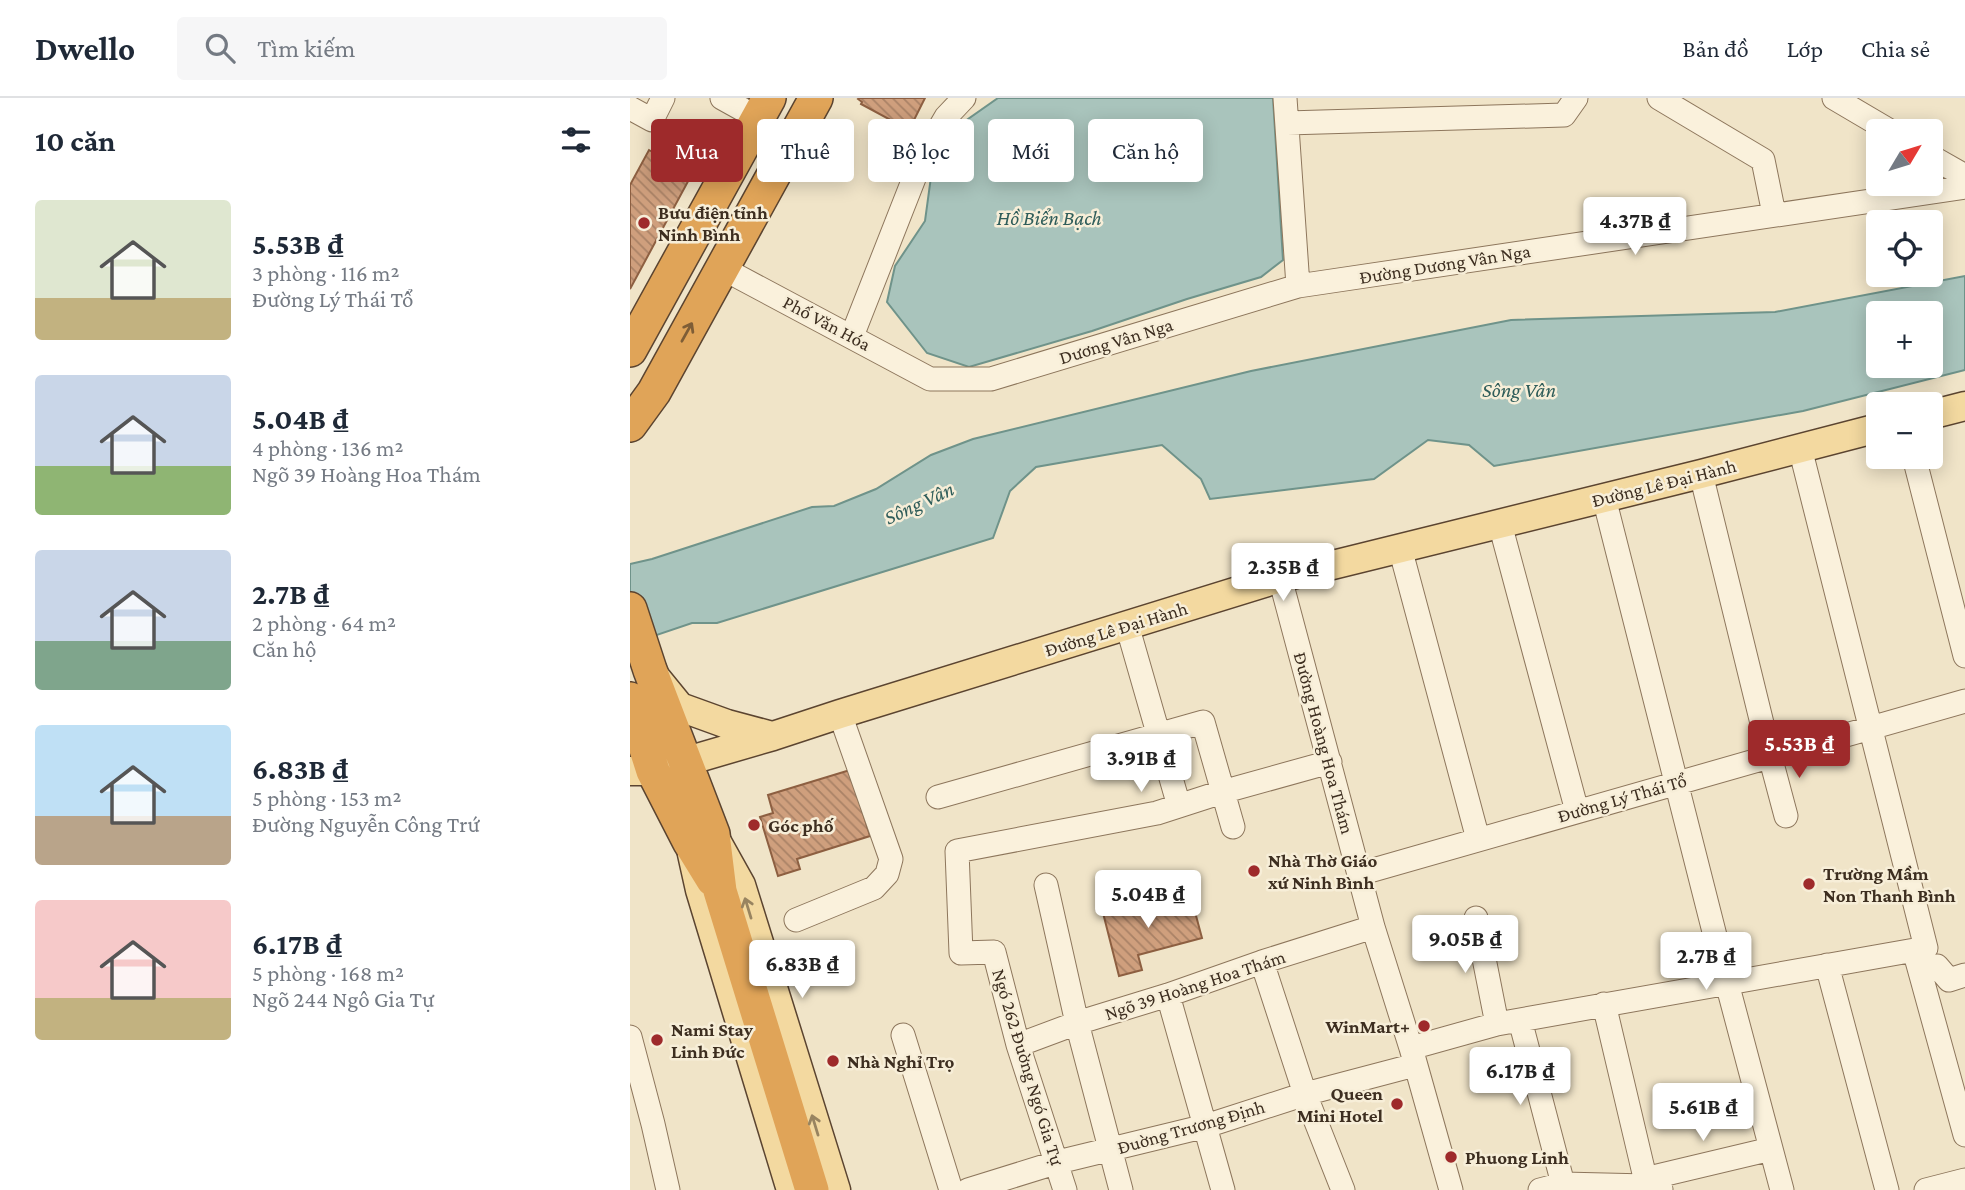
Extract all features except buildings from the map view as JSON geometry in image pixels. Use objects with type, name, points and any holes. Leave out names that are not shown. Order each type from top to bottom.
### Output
[{"type":"highway","points":[[630,434],[816,98]]},
{"type":"highway","points":[[630,350],[764,108]]},
{"type":"highway","points":[[630,425],[654,392]]},
{"type":"highway","points":[[630,609],[684,762],[701,837],[812,1190]]},
{"type":"highway","points":[[630,699],[638,777],[701,837]]},
{"type":"main road","points":[[1943,412],[1965,406]]},
{"type":"main road","name":"Đường Lê Đại Hành","points":[[638,777],[1280,578],[1866,431]]},
{"type":"main road","points":[[650,670],[680,707],[726,724],[773,736]]},
{"type":"main road","points":[[701,837],[700,890],[791,1190]]},
{"type":"main road","points":[[701,837],[741,885],[836,1190]]},
{"type":"street","points":[[630,108],[652,120],[663,98]]},
{"type":"street","points":[[722,98],[764,108]]},
{"type":"street","points":[[852,336],[922,158],[946,117],[964,98]]},
{"type":"street","points":[[1285,98],[1298,286]]},
{"type":"street","points":[[1287,123],[1564,116],[1576,98]]},
{"type":"street","points":[[1659,98],[1763,160],[1774,214]]},
{"type":"street","points":[[1834,98],[1870,119]]},
{"type":"street","points":[[1943,163],[1965,176]]},
{"type":"street","name":"Đường Dương Vân Nga","points":[[1298,286],[1965,187]]},
{"type":"street","name":"Phố Văn Hóa","points":[[722,268],[930,379]]},
{"type":"street","name":"Dương Vân Nga","points":[[930,379],[991,379],[1298,286]]},
{"type":"street","points":[[1800,448],[1926,948],[1917,960]]},
{"type":"street","points":[[1916,469],[1965,656]]},
{"type":"street","points":[[1701,474],[1786,816]]},
{"type":"street","points":[[1604,498],[1675,783],[1782,1190]]},
{"type":"street","points":[[1500,524],[1577,811]]},
{"type":"street","points":[[1400,548],[1478,839]]},
{"type":"street","name":"Đường Hoàng Hoa Thám","points":[[1280,578],[1373,927],[1451,1190]]},
{"type":"street","points":[[1127,625],[1179,806],[1330,762]]},
{"type":"street","name":"Đường Lý Thái Tổ","points":[[1359,873],[1965,701]]},
{"type":"street","points":[[796,920],[874,888],[887,874],[891,859],[840,714]]},
{"type":"street","points":[[938,797],[1203,722],[1233,827]]},
{"type":"street","name":"Ngó 262 Đuờng Ngó Gia Tự","points":[[1066,1190],[1018,1045],[994,952],[961,953],[957,850],[1157,813],[1179,806]]},
{"type":"street","points":[[1046,885],[1077,1023],[1121,1190]]},
{"type":"street","points":[[1476,918],[1497,1024]]},
{"type":"street","name":"Ngõ 39 Hoàng Hoa Thám","points":[[1018,1045],[1077,1023],[1373,927]]},
{"type":"street","points":[[1917,960],[1937,966],[1949,980],[1965,975]]},
{"type":"street","points":[[1917,960],[1965,1135]]},
{"type":"street","name":"Đuờng Trương Định","points":[[968,1190],[1058,1162],[1206,1126],[1413,1057],[1497,1024],[1827,965],[1917,960]]},
{"type":"street","points":[[1262,962],[1305,1094],[1343,1190]]},
{"type":"street","points":[[1827,965],[1887,1190]]},
{"type":"street","points":[[1168,995],[1223,1190]]},
{"type":"street","points":[[1605,1004],[1652,1185]]},
{"type":"street","points":[[1520,1020],[1563,1184]]},
{"type":"street","points":[[903,1035],[951,1190]]},
{"type":"street","points":[[630,1037],[668,1190]]},
{"type":"street","points":[[1540,1190],[1563,1184],[1652,1185],[1771,1149]]},
{"type":"street","points":[[1926,1190],[1965,1180]]},
{"type":"water","name":"Hồ Biển Bạch","points":[[998,98],[1273,98],[1283,260],[1261,277],[969,367],[927,353],[887,302],[895,266],[925,221],[930,182],[974,182],[974,119],[968,119]]},
{"type":"water","name":"Sông Vân","points":[[1965,276],[1965,370],[1943,376],[1943,301],[1866,301],[1866,378],[1933,378],[1878,392],[1866,392],[1866,395],[1803,411],[1494,466],[1469,445],[1428,440],[1374,479],[1210,499],[1201,479],[1162,445],[1036,467],[1010,491],[993,538],[717,623],[692,623],[630,644],[630,564],[812,507],[834,506],[876,489],[931,455],[973,439],[1251,371],[1511,320],[1775,312],[1907,287],[1943,287],[1943,280]]},
{"type":"place","name":"Bưu điện tỉnh Ninh Bình","points":[[644,223]]},
{"type":"place","name":"Góc phố","points":[[754,825]]},
{"type":"place","name":"Nhà Thờ Giáo xứ Ninh Bình","points":[[1254,871]]},
{"type":"place","name":"Trường Mầm Non Thanh Bình","points":[[1809,884]]},
{"type":"place","name":"WinMart+","points":[[1424,1026]]},
{"type":"place","name":"Nami Stay Linh Đức","points":[[657,1040]]},
{"type":"place","name":"Nhà Nghỉ Trọ","points":[[833,1061]]},
{"type":"place","name":"Queen Mini Hotel","points":[[1397,1104]]},
{"type":"place","name":"Phuong Linh","points":[[1451,1157]]}]
